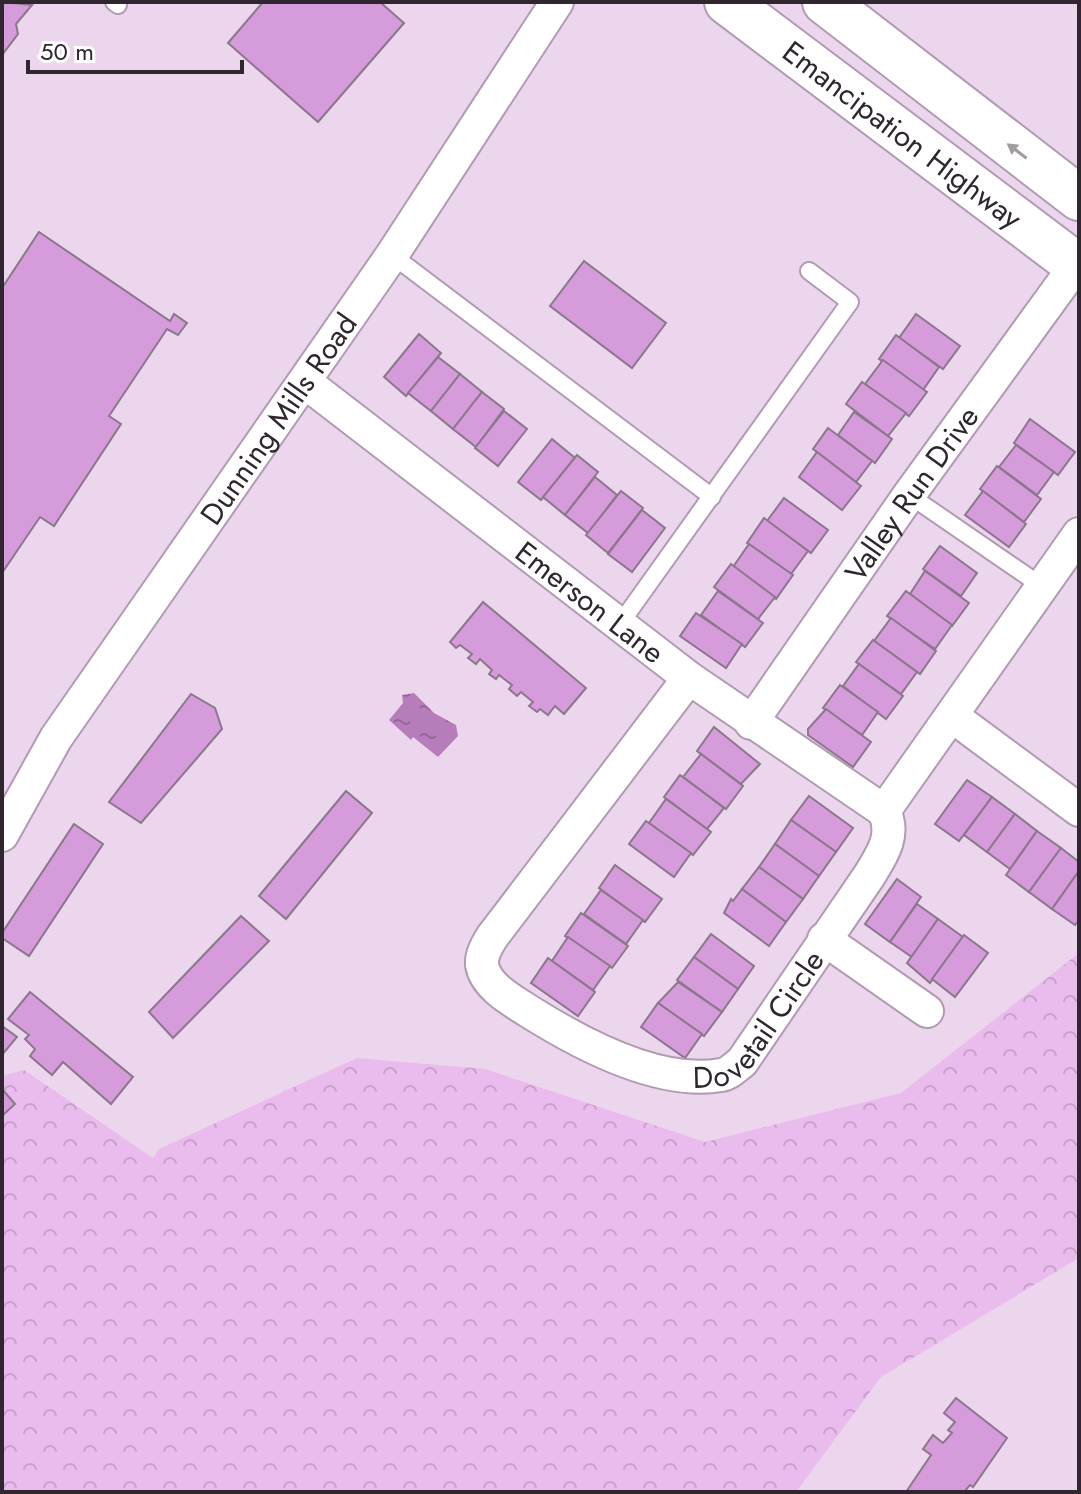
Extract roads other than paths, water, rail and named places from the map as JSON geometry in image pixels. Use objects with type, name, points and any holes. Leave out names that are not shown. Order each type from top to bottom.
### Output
[{"type":"main road","name":"Emancipation Highway","points":[[727,2],[1078,266]]},
{"type":"main road","name":"Emancipation Highway","points":[[825,2],[1079,198]]},
{"type":"street","name":"Dunning Mills Road","points":[[2,835],[56,738],[392,255],[557,2]]},
{"type":"street","name":"Valley Run Drive","points":[[751,723],[909,495],[1078,266]]},
{"type":"street","name":"Emerson Lane","points":[[305,382],[689,678],[884,811]]},
{"type":"street","points":[[884,811],[1079,534]]},
{"type":"street","name":"Dovetail Circle","points":[[689,678],[492,937],[484,952],[482,966],[490,982],[509,999],[586,1045],[668,1073],[726,1074],[742,1062],[887,846],[889,821],[884,811]]},
{"type":"street","points":[[952,716],[1079,810]]},
{"type":"street","points":[[824,939],[927,1011]]},
{"type":"lane","points":[[392,255],[712,497]]},
{"type":"lane","points":[[620,624],[850,302],[809,271]]},
{"type":"lane","points":[[909,495],[1043,587]]},
{"type":"water","points":[[414,693],[434,713],[456,725],[458,736],[438,757],[413,737],[411,740],[389,720],[403,703],[402,695]]}]
